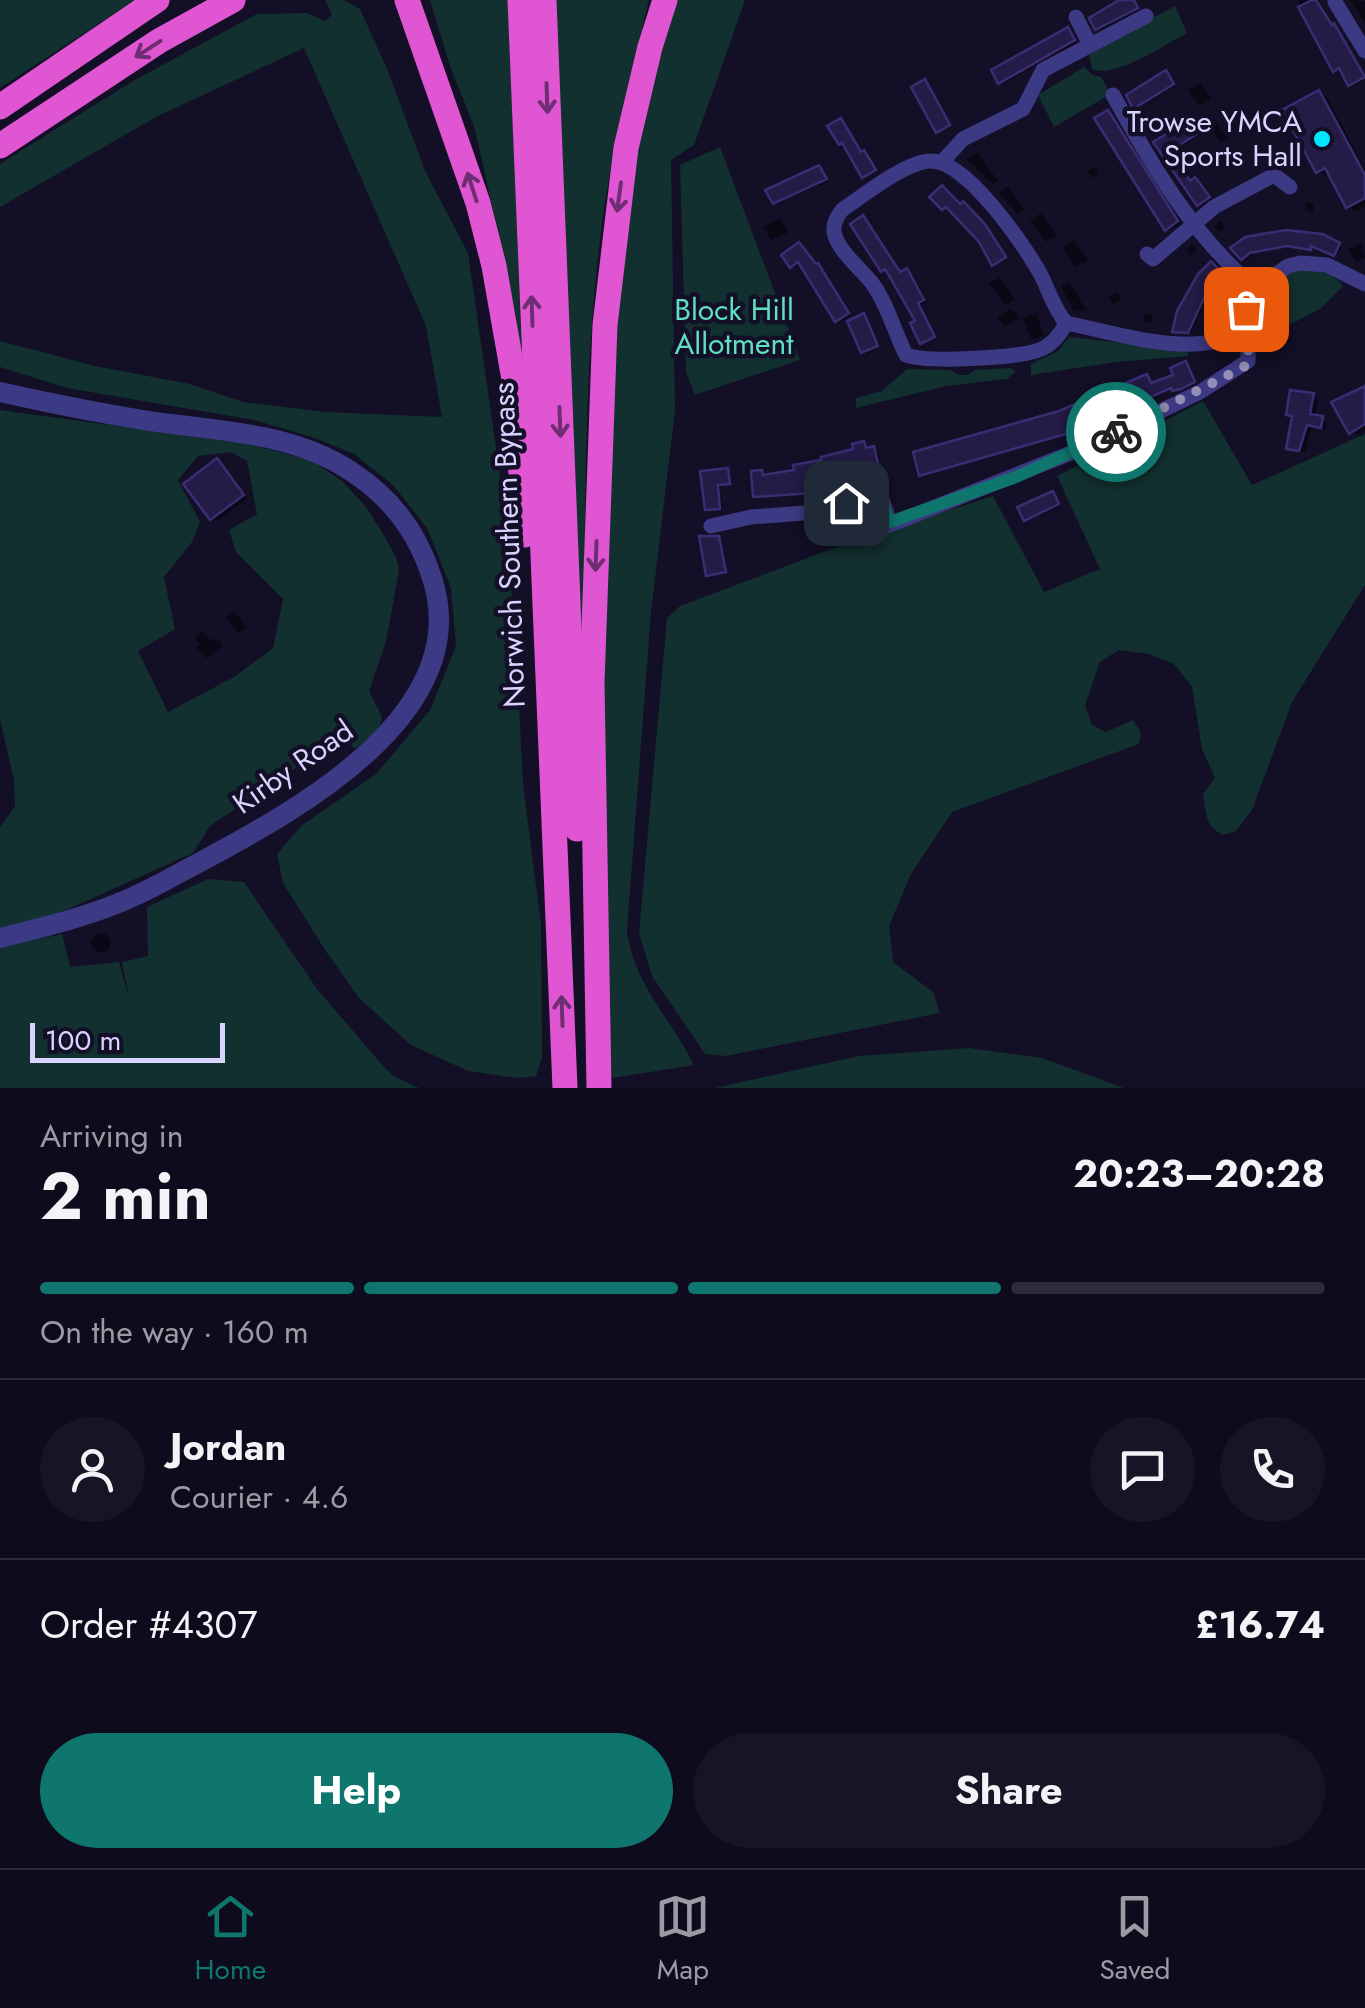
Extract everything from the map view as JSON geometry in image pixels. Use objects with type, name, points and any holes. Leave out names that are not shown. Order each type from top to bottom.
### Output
[{"type":"highway","points":[[0,146],[159,42],[232,0]]},
{"type":"highway","points":[[393,0],[432,77]]},
{"type":"highway","points":[[407,0],[482,218],[515,385],[529,597],[559,933]]},
{"type":"highway","name":"Norwich Southern Bypass","points":[[520,0],[565,1088]]},
{"type":"highway","name":"Norwich Southern Bypass","points":[[544,0],[588,1088]]},
{"type":"highway","points":[[598,1088],[592,682],[605,325],[626,148],[665,0]]},
{"type":"highway","points":[[0,107],[152,2]]},
{"type":"street","points":[[1335,2],[1365,51]]},
{"type":"street","points":[[942,162],[963,139],[1023,108],[1042,70],[1146,16]]},
{"type":"street","points":[[1076,18],[1090,45]]},
{"type":"street","points":[[1113,95],[1156,171],[1235,270],[1256,288]]},
{"type":"street","points":[[1272,156],[1274,174],[1290,187]]},
{"type":"street","points":[[928,160],[942,162],[967,181],[1000,216],[1040,273],[1066,323],[1041,350],[965,358],[916,359],[906,355],[874,286],[837,240],[835,220],[842,210],[911,166],[928,160]]},
{"type":"street","points":[[1147,254],[1153,259],[1194,222],[1274,174]]},
{"type":"street","points":[[1066,323],[1184,343],[1228,338],[1239,333],[1256,288],[1278,270],[1300,263],[1327,266],[1359,282]]},
{"type":"street","points":[[872,532],[1034,469],[1200,392],[1248,362],[1248,348],[1239,333]]},
{"type":"street","name":"Kirby Road","points":[[0,392],[77,409],[250,435],[315,452],[350,470],[398,511],[428,563],[438,596],[434,651],[420,687],[385,737],[344,772],[242,840],[119,903],[0,938]]},
{"type":"street","points":[[711,526],[752,517],[817,512],[874,497],[883,502],[890,522]]},
{"type":"street","points":[[817,512],[821,536]]},
{"type":"green space","points":[[0,0],[135,0],[0,88]]},
{"type":"green space","points":[[325,0],[344,0],[360,9],[425,171],[468,253],[499,469],[515,628],[523,784],[541,925],[542,1057],[536,1076],[518,1078],[468,1071],[411,1045],[359,998],[325,950],[283,883],[277,854],[301,826],[376,774],[430,710],[456,646],[451,588],[427,528],[393,485],[354,454],[312,437],[254,420],[67,388],[0,367],[0,341],[95,366],[190,384],[243,402],[326,412],[442,417],[426,326],[304,48],[156,117],[0,207],[0,164],[133,81],[257,14],[307,13],[325,21],[332,14]]},
{"type":"green space","points":[[430,0],[508,0],[523,383],[516,314],[475,129]]},
{"type":"green space","points":[[554,0],[649,0],[611,167],[596,281],[586,453],[583,682]]},
{"type":"green space","points":[[677,0],[745,0],[694,145],[671,160],[675,410],[651,612],[627,930],[645,984],[694,1065],[613,1078],[606,1062],[602,630],[617,323],[638,147]]},
{"type":"green space","points":[[1175,6],[1187,33],[1127,65],[1102,71],[1092,69],[1092,50]]},
{"type":"green space","points":[[1084,67],[1101,77],[1111,94],[1054,127],[1038,95]]},
{"type":"green space","name":"Block Hill Allotment","points":[[720,147],[800,360],[695,395],[686,372],[680,165]]},
{"type":"green space","points":[[1298,269],[1323,272],[1343,286],[1320,309],[1270,335],[1254,326],[1258,306],[1267,291]]},
{"type":"green space","points":[[1234,278],[1244,288],[1230,329],[1204,335],[1210,309]]},
{"type":"green space","points":[[1069,337],[1186,350],[1189,356],[1031,375],[1031,364],[1058,351]]},
{"type":"green space","points":[[907,369],[951,370],[968,375],[975,370],[1016,371],[1007,379],[946,386],[856,408],[856,398],[882,391]]},
{"type":"green space","points":[[1203,401],[1252,485],[1365,434],[1365,585],[1292,702],[1252,810],[1236,831],[1223,835],[1207,818],[1203,794],[1215,778],[1202,749],[1192,687],[1174,664],[1149,654],[1119,650],[1100,662],[1085,705],[1092,725],[1106,732],[1133,720],[1141,733],[1139,744],[952,812],[911,874],[889,926],[893,962],[933,992],[940,1013],[726,1056],[705,1054],[652,976],[639,933],[667,618],[680,606],[850,542],[993,496],[1044,592],[1100,569],[1057,476]]},
{"type":"green space","points":[[0,410],[249,444],[312,461],[342,481],[366,507],[396,557],[399,570],[386,642],[369,691],[382,717],[379,730],[355,749],[342,737],[210,826],[193,853],[64,911],[0,932],[0,827],[15,806],[14,780],[0,719]],"holes":[[[231,452],[247,461],[257,514],[229,530],[236,552],[283,599],[273,648],[234,677],[168,712],[138,651],[175,629],[164,577],[192,542],[200,522],[178,480],[198,456]]]},
{"type":"green space","points":[[208,879],[244,882],[317,989],[385,1068],[419,1088],[0,1088],[0,947],[62,934],[70,967],[119,962],[129,999],[122,962],[148,956],[147,907]]},
{"type":"green space","points":[[969,1048],[1042,1058],[1124,1088],[715,1088],[859,1056]]},
{"type":"building","points":[[1119,0],[1134,0],[1138,8],[1095,30],[1089,18]]},
{"type":"building","points":[[1312,0],[1334,23],[1365,77],[1348,86],[1339,68],[1333,72],[1298,7]]},
{"type":"building","points":[[1068,27],[1075,40],[998,84],[991,70]]},
{"type":"building","points":[[1166,70],[1174,84],[1133,109],[1126,95]]},
{"type":"building","points":[[925,79],[950,125],[936,133],[911,87]]},
{"type":"building","name":"Trowse YMCA Sports Hall","points":[[1319,90],[1365,175],[1365,198],[1346,208],[1325,168],[1316,173],[1282,110]]},
{"type":"building","points":[[1108,110],[1178,221],[1165,231],[1094,118]]},
{"type":"building","points":[[841,118],[876,170],[862,178],[827,126]]},
{"type":"building","points":[[1192,119],[1200,132],[1170,151],[1190,181],[1195,177],[1210,197],[1197,206],[1153,142]]},
{"type":"building","points":[[819,165],[827,179],[773,204],[765,190]]},
{"type":"building","points":[[942,185],[985,224],[1006,257],[992,266],[979,242],[946,207],[942,210],[929,197]]},
{"type":"building","points":[[863,215],[900,272],[907,268],[924,300],[918,303],[935,337],[920,344],[910,323],[915,321],[885,269],[881,272],[850,224]]},
{"type":"building","points":[[1286,230],[1323,234],[1340,243],[1334,256],[1311,246],[1311,250],[1287,246],[1250,253],[1241,260],[1230,248],[1245,237]]},
{"type":"building","points":[[799,242],[818,263],[849,313],[835,322],[798,262],[790,268],[781,255]]},
{"type":"building","points":[[1211,261],[1222,273],[1210,285],[1188,333],[1172,332],[1177,311],[1198,274]]},
{"type":"building","points":[[864,313],[878,346],[861,353],[847,321]]},
{"type":"building","points":[[1186,361],[1195,382],[1181,389],[1171,388],[1069,433],[919,476],[913,452],[1059,411],[1147,374],[1151,383],[1173,375],[1170,368]]},
{"type":"building","points":[[1365,386],[1365,424],[1349,434],[1331,402]]},
{"type":"building","points":[[1290,390],[1314,393],[1310,414],[1323,416],[1321,428],[1307,425],[1299,451],[1286,449],[1292,416],[1286,415]]},
{"type":"building","points":[[864,441],[866,448],[874,446],[879,467],[810,482],[811,493],[753,497],[751,471],[762,470],[763,475],[794,470],[793,465],[821,460]]},
{"type":"building","points":[[217,458],[244,495],[210,520],[183,484]]},
{"type":"building","points":[[728,468],[730,484],[718,485],[720,509],[705,510],[700,471]]},
{"type":"building","points":[[1053,491],[1059,504],[1024,521],[1017,507]]},
{"type":"building","points":[[699,536],[719,536],[726,572],[706,576]]},
{"type":"way so far","points":[[1116,432],[1244,367],[1250,354],[1239,333],[1246,309]]},
{"type":"place","name":"Trowse YMCA Sports Hall","points":[[1322,139]]},
{"type":"route","points":[[846,503],[870,496],[880,499],[890,522],[1016,477],[1116,432]]}]
